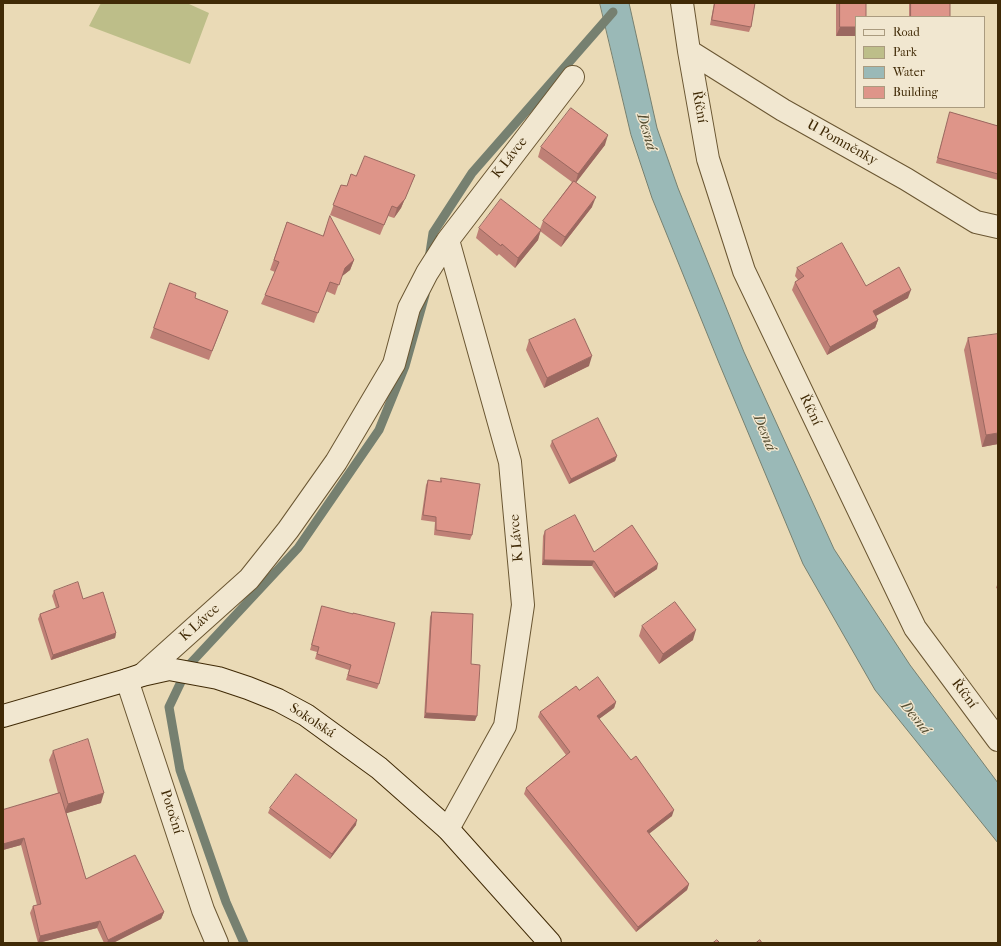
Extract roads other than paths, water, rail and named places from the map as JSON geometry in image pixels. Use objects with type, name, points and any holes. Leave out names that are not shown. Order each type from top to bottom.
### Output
[{"type":"street","name":"Říční","points":[[682,3],[708,159],[744,271],[915,628],[998,740]]},
{"type":"street","name":"U Pomněnky","points":[[689,51],[784,110],[906,179],[976,222],[998,227]]},
{"type":"street","name":"K Lávce","points":[[135,678],[249,579],[298,517],[336,462],[394,364],[409,308],[427,273],[445,244],[573,77]]},
{"type":"street","name":"K Lávce","points":[[445,244],[510,462],[523,605],[505,726],[448,828]]},
{"type":"street","name":"Sokolská","points":[[3,716],[169,669],[218,678],[278,700],[306,715],[379,768],[448,828],[550,943]]},
{"type":"street","name":"Potoční","points":[[135,678],[203,910],[217,943]]},
{"type":"water","name":"Desná","points":[[600,3],[629,3],[657,128],[678,188],[744,352],[834,549],[910,665],[998,783],[998,843],[875,690],[803,564],[652,198],[631,135]]},
{"type":"waterway","points":[[429,259],[433,233],[472,173],[613,12]]},
{"type":"waterway","points":[[244,943],[226,902],[180,770],[169,707],[189,665],[298,548],[379,430],[405,366],[425,295]]}]
